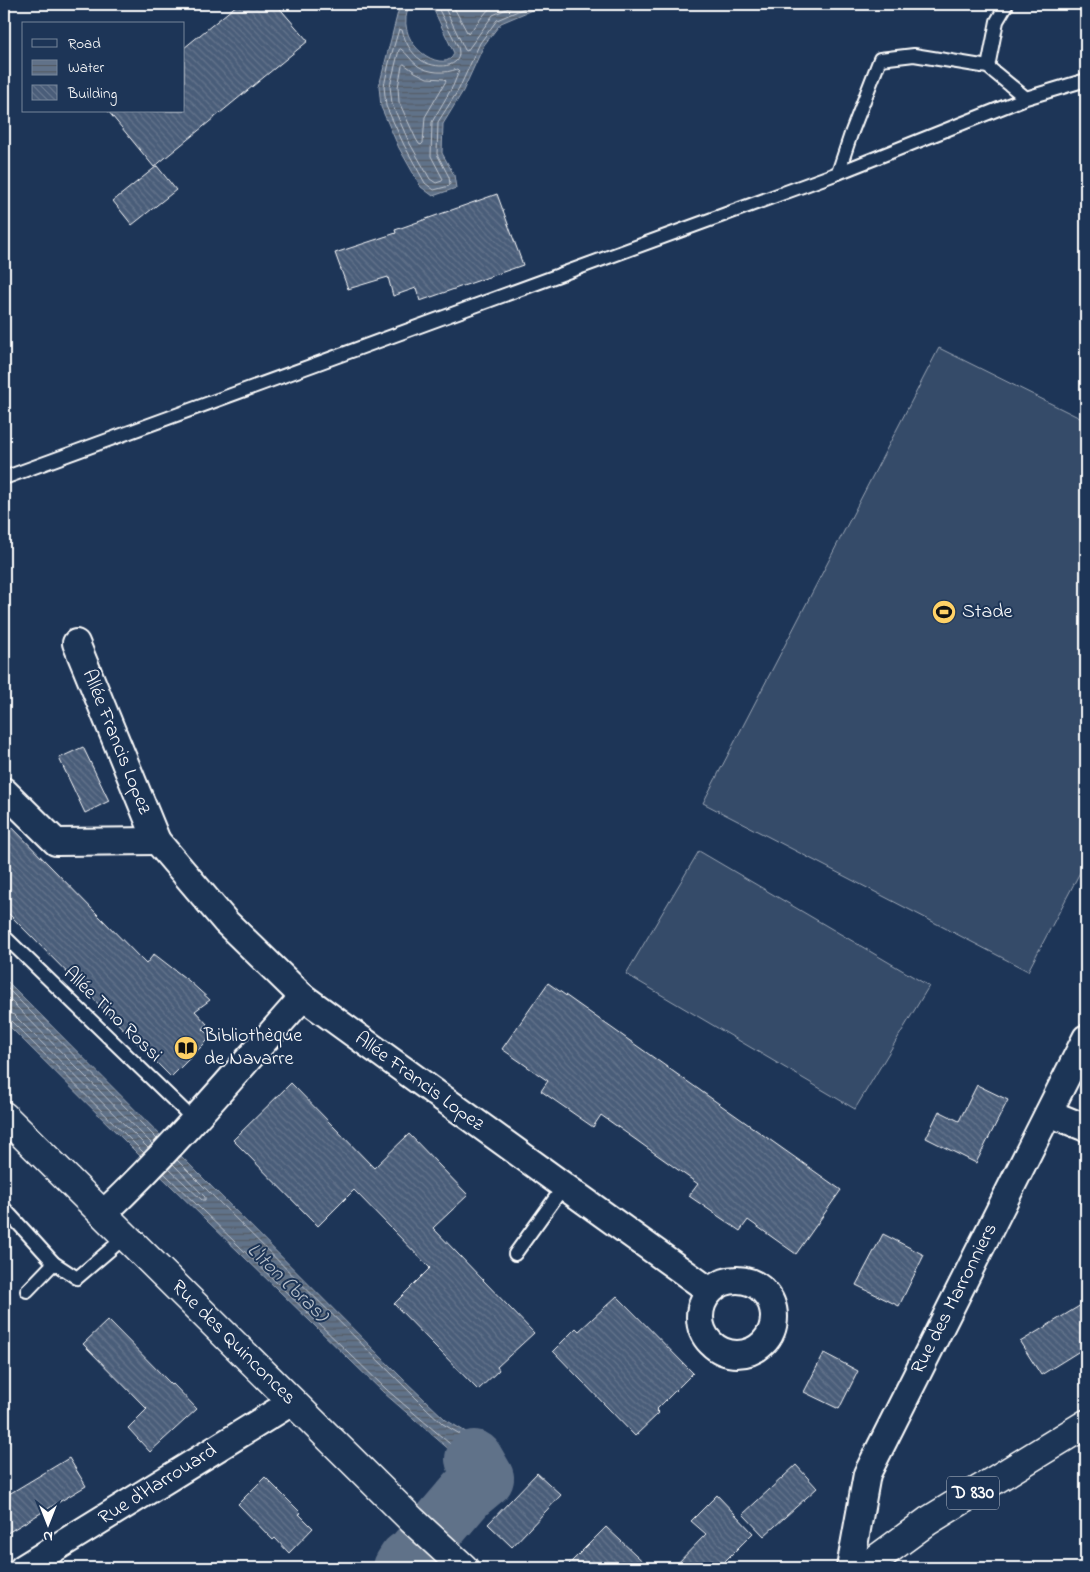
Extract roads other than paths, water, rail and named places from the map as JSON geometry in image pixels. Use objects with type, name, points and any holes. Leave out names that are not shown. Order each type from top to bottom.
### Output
[{"type":"street","name":"Allée Francis Lopez","points":[[76,643],[156,841],[226,922],[303,997],[710,1291]]},
{"type":"street","name":"Allée Francis Lopez","points":[[4,791],[56,842],[156,841]]},
{"type":"street","points":[[104,1213],[176,1140],[303,997]]},
{"type":"street","name":"Rue des Marronniers","points":[[850,1568],[867,1474],[1086,1038]]},
{"type":"street","points":[[1049,1113],[1086,1128]]},
{"type":"street","name":"Rue des Quinconces","points":[[4,1116],[454,1560]]},
{"type":"street","name":"Rue d'Harrouard","points":[[23,1568],[292,1402]]},
{"type":"street","name":"D 830","points":[[864,1568],[928,1521],[1086,1424]]},
{"type":"lane","points":[[988,67],[997,21],[1007,4]]},
{"type":"lane","points":[[838,173],[880,59],[914,55],[988,67],[1026,98]]},
{"type":"lane","points":[[4,478],[838,173],[1026,98],[1086,80]]},
{"type":"lane","name":"Allée Tino Rossi","points":[[4,936],[194,1120]]},
{"type":"lane","points":[[515,1254],[564,1186]]},
{"type":"lane","points":[[4,1208],[54,1263],[77,1278],[125,1237]]},
{"type":"lane","points":[[27,1291],[54,1263]]},
{"type":"water","points":[[400,4],[410,4],[406,19],[407,32],[413,44],[422,53],[432,59],[441,61],[449,59],[454,53],[431,4],[546,4],[501,23],[484,45],[463,91],[443,124],[442,153],[454,175],[456,188],[433,196],[421,187],[399,148],[381,107],[379,86]]},
{"type":"water","points":[[4,978],[404,1380],[446,1420],[474,1437],[485,1460],[502,1475],[453,1525],[438,1511],[474,1471],[384,1393],[4,1021]]},
{"type":"water","points":[[405,1546],[420,1560],[414,1568],[385,1568]]},
{"type":"waterway","name":"L'Iton (bras)","points":[[402,1568],[467,1493],[485,1478],[474,1459]]},
{"type":"place","name":"Stade","points":[[944,612]]},
{"type":"place","name":"Bibliothèque de Navarre","points":[[186,1048]]}]
